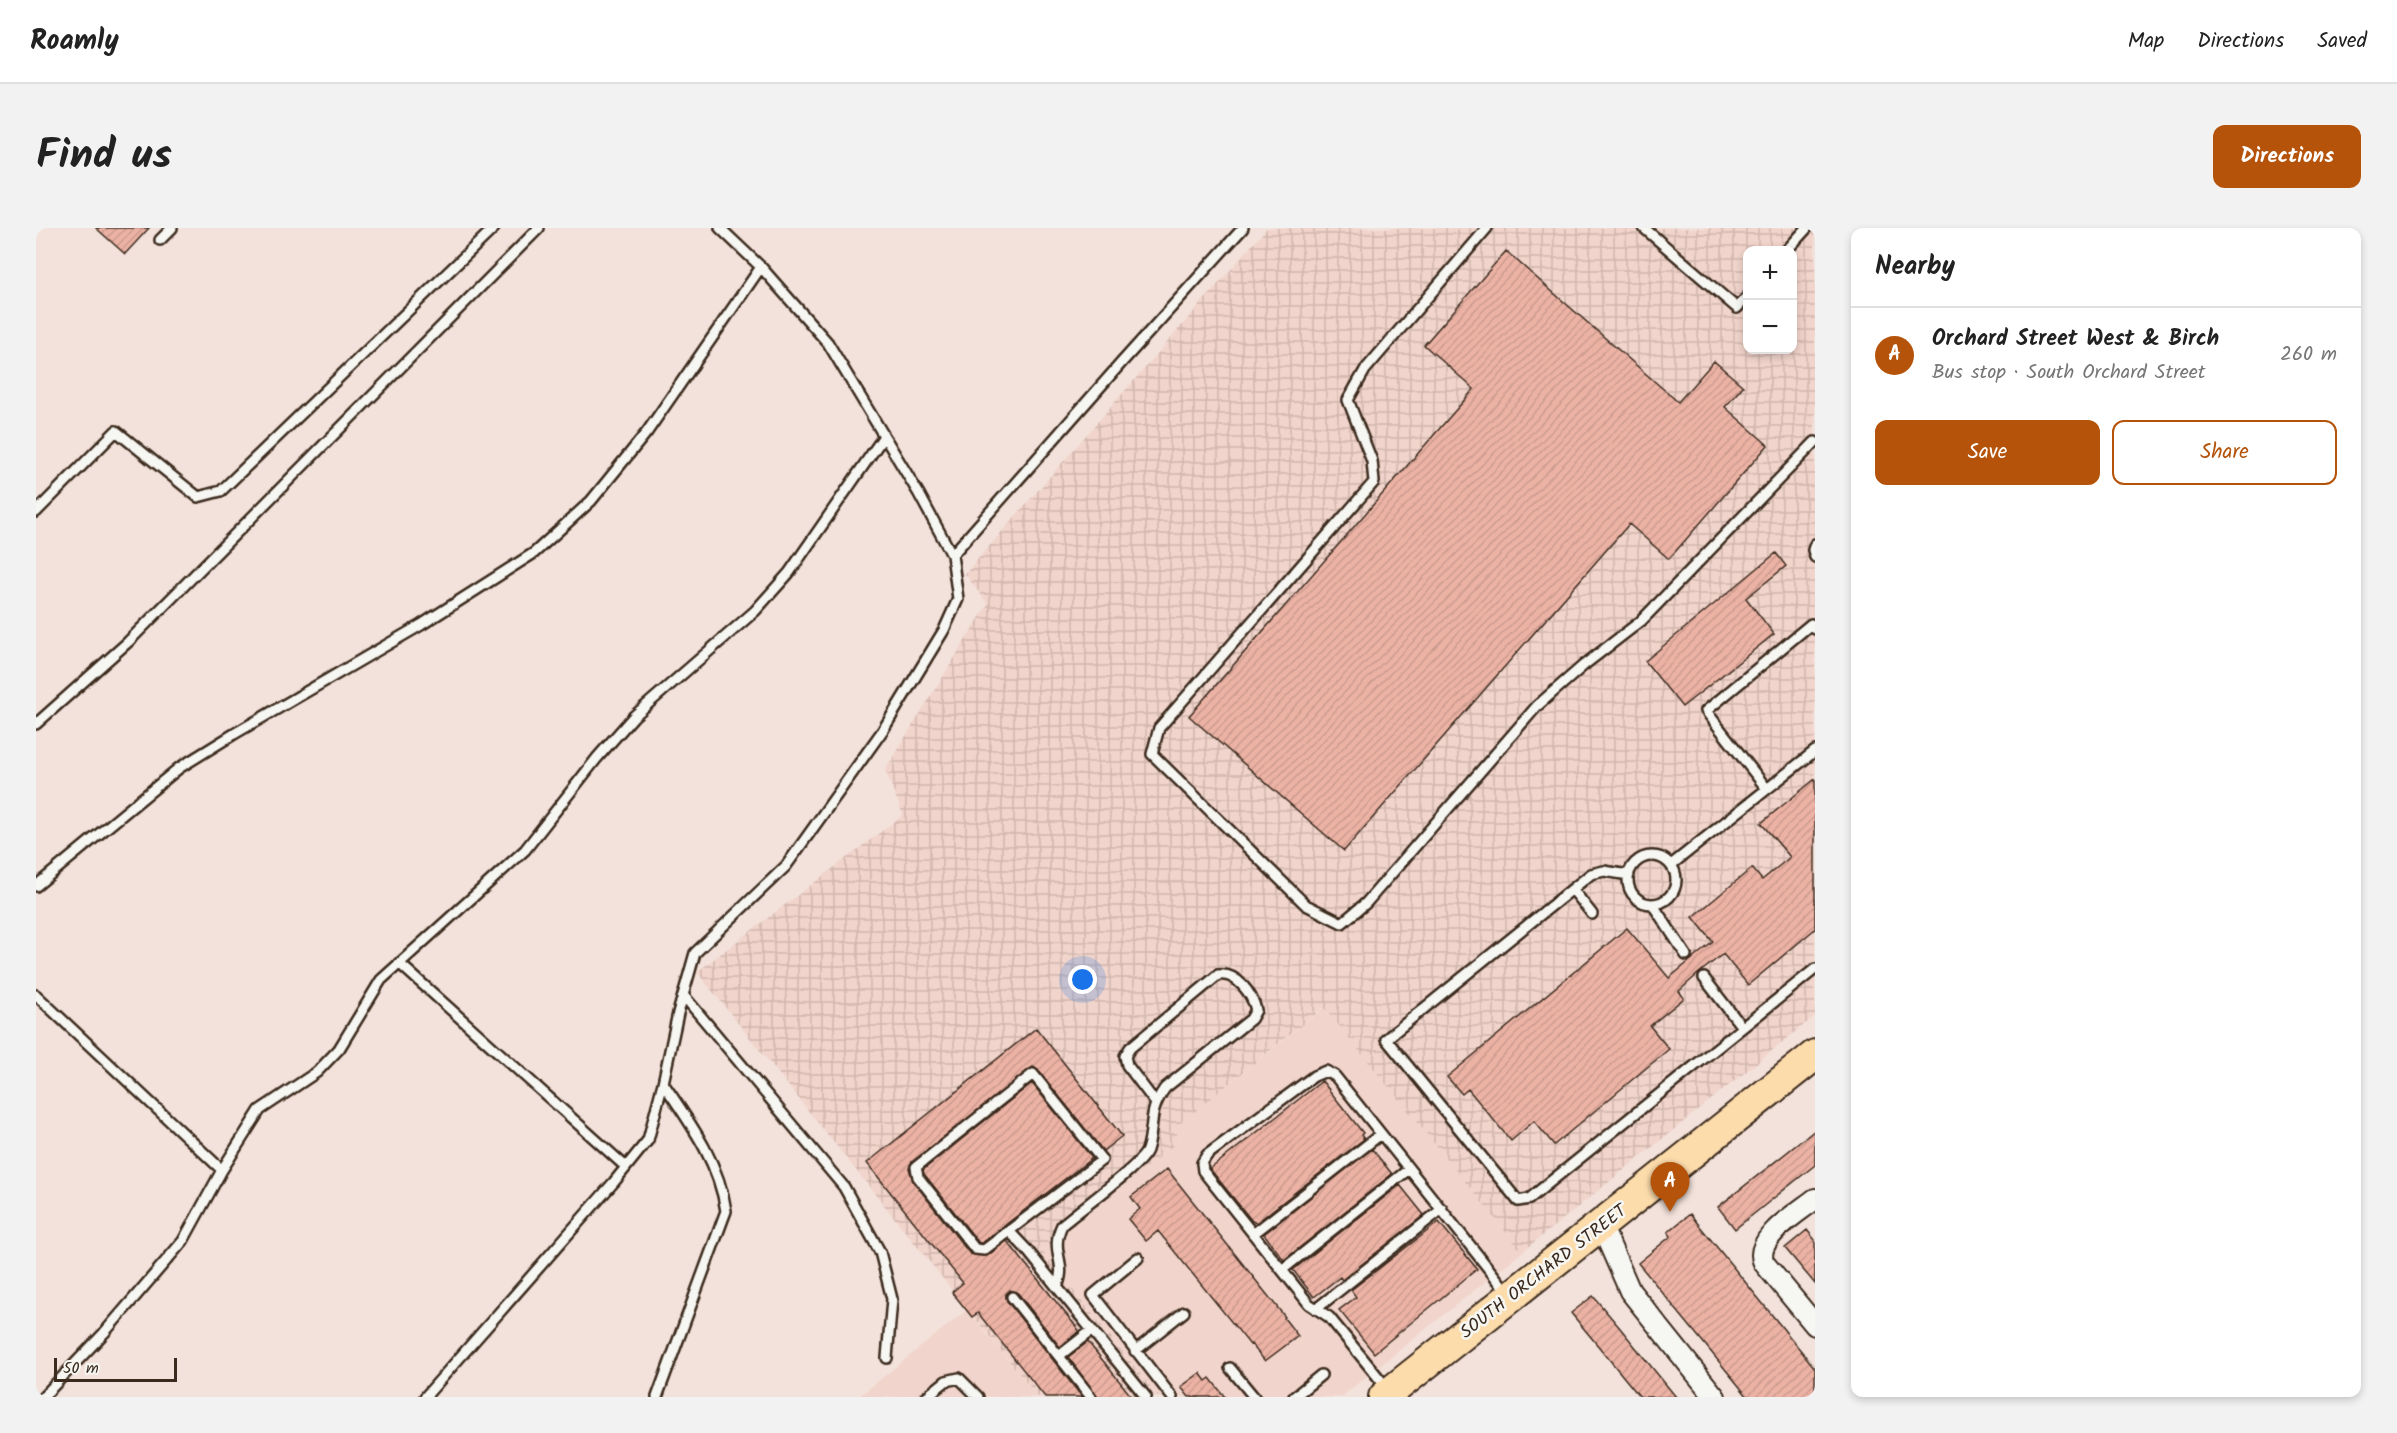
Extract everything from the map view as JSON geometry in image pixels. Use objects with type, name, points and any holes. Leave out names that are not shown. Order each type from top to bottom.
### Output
[{"type":"main road","name":"SOUTH ORCHARD STREET","points":[[1387,1395],[1815,1055]]},
{"type":"street","points":[[1815,1200],[1768,1237],[1764,1243],[1762,1259],[1815,1325]]},
{"type":"street","points":[[1601,1225],[1630,1291],[1715,1397]]},
{"type":"lane","points":[[160,240],[172,228]]},
{"type":"lane","points":[[36,512],[116,431],[198,497],[221,491],[494,228]]},
{"type":"lane","points":[[36,724],[128,642],[539,228]]},
{"type":"lane","points":[[425,1397],[648,1140],[695,953],[786,866],[883,730],[944,630],[958,599],[952,555],[828,343],[761,267],[720,228]]},
{"type":"lane","points":[[952,555],[1114,370],[1243,228]]},
{"type":"lane","points":[[1487,228],[1365,370],[1348,400],[1372,461],[1374,482],[1159,728],[1156,737],[1152,754],[1306,905],[1342,923],[1366,903],[1537,706],[1584,665],[1641,621],[1815,442]]},
{"type":"lane","points":[[1644,228],[1737,308],[1744,300]]},
{"type":"lane","points":[[1791,246],[1807,228]]},
{"type":"lane","points":[[36,886],[179,768],[421,626],[534,553],[591,501],[647,432],[761,267]]},
{"type":"lane","points":[[43,1397],[104,1333],[183,1241],[222,1170],[260,1110],[317,1072],[339,1049],[381,980],[525,850],[597,758],[634,716],[755,611],[789,573],[884,436]]},
{"type":"lane","points":[[1815,544],[1813,550],[1815,557]]},
{"type":"lane","points":[[1767,789],[1706,711],[1811,624],[1815,629]]},
{"type":"lane","points":[[1671,865],[1815,751]]},
{"type":"lane","points":[[1647,857],[1660,857],[1671,865],[1677,879],[1676,887],[1667,900],[1653,905],[1646,904],[1634,896],[1630,890],[1629,875],[1635,864],[1647,857]]},
{"type":"lane","points":[[1629,875],[1604,871],[1591,874],[1386,1039],[1518,1201],[1529,1199],[1815,969]]},
{"type":"lane","points":[[1573,890],[1592,914]]},
{"type":"lane","points":[[1653,905],[1686,955]]},
{"type":"lane","points":[[399,963],[626,1167]]},
{"type":"lane","points":[[1057,1287],[1062,1275],[1056,1237],[1062,1225],[1136,1164],[1147,1152],[1155,1102],[1165,1088],[1251,1019],[1256,1010],[1254,1001],[1235,977],[1226,974],[1218,975],[1130,1048],[1125,1056],[1127,1065],[1155,1102]]},
{"type":"lane","points":[[1704,978],[1742,1027]]},
{"type":"lane","points":[[36,995],[222,1170]]},
{"type":"lane","points":[[683,995],[844,1187],[875,1242],[880,1252],[892,1299],[887,1358]]},
{"type":"lane","points":[[1387,1395],[1329,1317],[1309,1305],[1203,1171],[1202,1163],[1207,1155],[1314,1076],[1326,1071],[1335,1076],[1511,1296]]},
{"type":"lane","points":[[1033,1074],[1102,1160],[1009,1231],[984,1251],[975,1249],[918,1177],[916,1167],[1033,1074]]},
{"type":"lane","points":[[657,1397],[726,1211],[722,1186],[698,1135],[663,1083]]},
{"type":"lane","points":[[1253,1234],[1381,1134]]},
{"type":"lane","points":[[1282,1270],[1409,1169]]},
{"type":"lane","points":[[1316,1309],[1442,1209]]},
{"type":"lane","points":[[1009,1231],[1146,1397]]},
{"type":"lane","points":[[1138,1258],[1093,1295],[1172,1397]]},
{"type":"lane","points":[[1012,1297],[1091,1397]]},
{"type":"lane","points":[[1136,1351],[1184,1312]]},
{"type":"lane","points":[[1059,1356],[1092,1330]]},
{"type":"lane","points":[[1230,1368],[1254,1397]]},
{"type":"lane","points":[[1294,1397],[1321,1375]]},
{"type":"lane","points":[[926,1397],[946,1381],[959,1378],[978,1397]]},
{"type":"shaded area","points":[[1267,228],[1815,228],[1815,1016],[1522,1252],[1324,1007],[1173,1129],[1181,1139],[1042,1251],[1159,1397],[1038,1397],[697,972],[903,815],[885,770],[988,604],[965,574]]},
{"type":"shaded area","points":[[1325,1007],[1522,1252],[1341,1397],[1159,1397],[1042,1251],[1181,1139],[1173,1129]]},
{"type":"shaded area","points":[[967,1310],[1038,1397],[858,1397]]},
{"type":"building","points":[[96,228],[149,228],[125,254]]},
{"type":"building","points":[[1506,251],[1678,402],[1714,361],[1743,386],[1725,407],[1768,445],[1669,559],[1629,524],[1344,851],[1189,716],[1474,389],[1424,345]]},
{"type":"building","points":[[1776,553],[1786,566],[1746,598],[1774,634],[1682,707],[1645,661]]},
{"type":"building","points":[[1815,779],[1815,929],[1748,985],[1723,954],[1699,973],[1679,991],[1684,998],[1650,1026],[1669,1049],[1554,1145],[1534,1121],[1511,1141],[1468,1089],[1462,1094],[1447,1077],[1627,928],[1669,978],[1713,942],[1693,917],[1752,868],[1762,880],[1790,857],[1761,823]]},
{"type":"building","points":[[1036,1028],[1122,1136],[1103,1151],[1038,1070],[1033,1067],[912,1162],[909,1168],[913,1181],[970,1254],[987,1256],[1007,1241],[1078,1329],[1079,1331],[1060,1347],[1017,1292],[1010,1290],[1006,1294],[1007,1301],[1082,1397],[1045,1397],[978,1313],[972,1317],[952,1292],[963,1283],[867,1163]]},
{"type":"building","points":[[1322,1081],[1363,1133],[1361,1135],[1364,1139],[1256,1223],[1210,1169]]},
{"type":"building","points":[[1032,1083],[1092,1158],[982,1243],[979,1243],[923,1170]]},
{"type":"building","points":[[1815,1130],[1815,1165],[1735,1229],[1718,1207]]},
{"type":"building","points":[[1372,1149],[1392,1174],[1284,1260],[1264,1234]]},
{"type":"building","points":[[1167,1169],[1298,1336],[1265,1361],[1158,1231],[1146,1241],[1128,1219],[1140,1209],[1131,1197]]},
{"type":"building","points":[[1400,1185],[1424,1215],[1342,1280],[1340,1277],[1314,1297],[1293,1270]]},
{"type":"building","points":[[1690,1214],[1815,1368],[1815,1397],[1748,1397],[1638,1263],[1671,1236],[1668,1232]]},
{"type":"building","points":[[1439,1222],[1477,1269],[1374,1353],[1339,1310],[1356,1297],[1351,1290]]},
{"type":"building","points":[[1807,1230],[1815,1240],[1815,1284],[1785,1248]]},
{"type":"building","points":[[1593,1296],[1676,1397],[1640,1397],[1571,1313]]},
{"type":"building","points":[[1088,1342],[1132,1397],[1098,1397],[1068,1357]]},
{"type":"building","points":[[1200,1373],[1206,1381],[1210,1378],[1225,1397],[1189,1397],[1181,1387]]},
{"type":"place","name":"Orchard Street West & Birch","points":[[1670,1212]]}]
